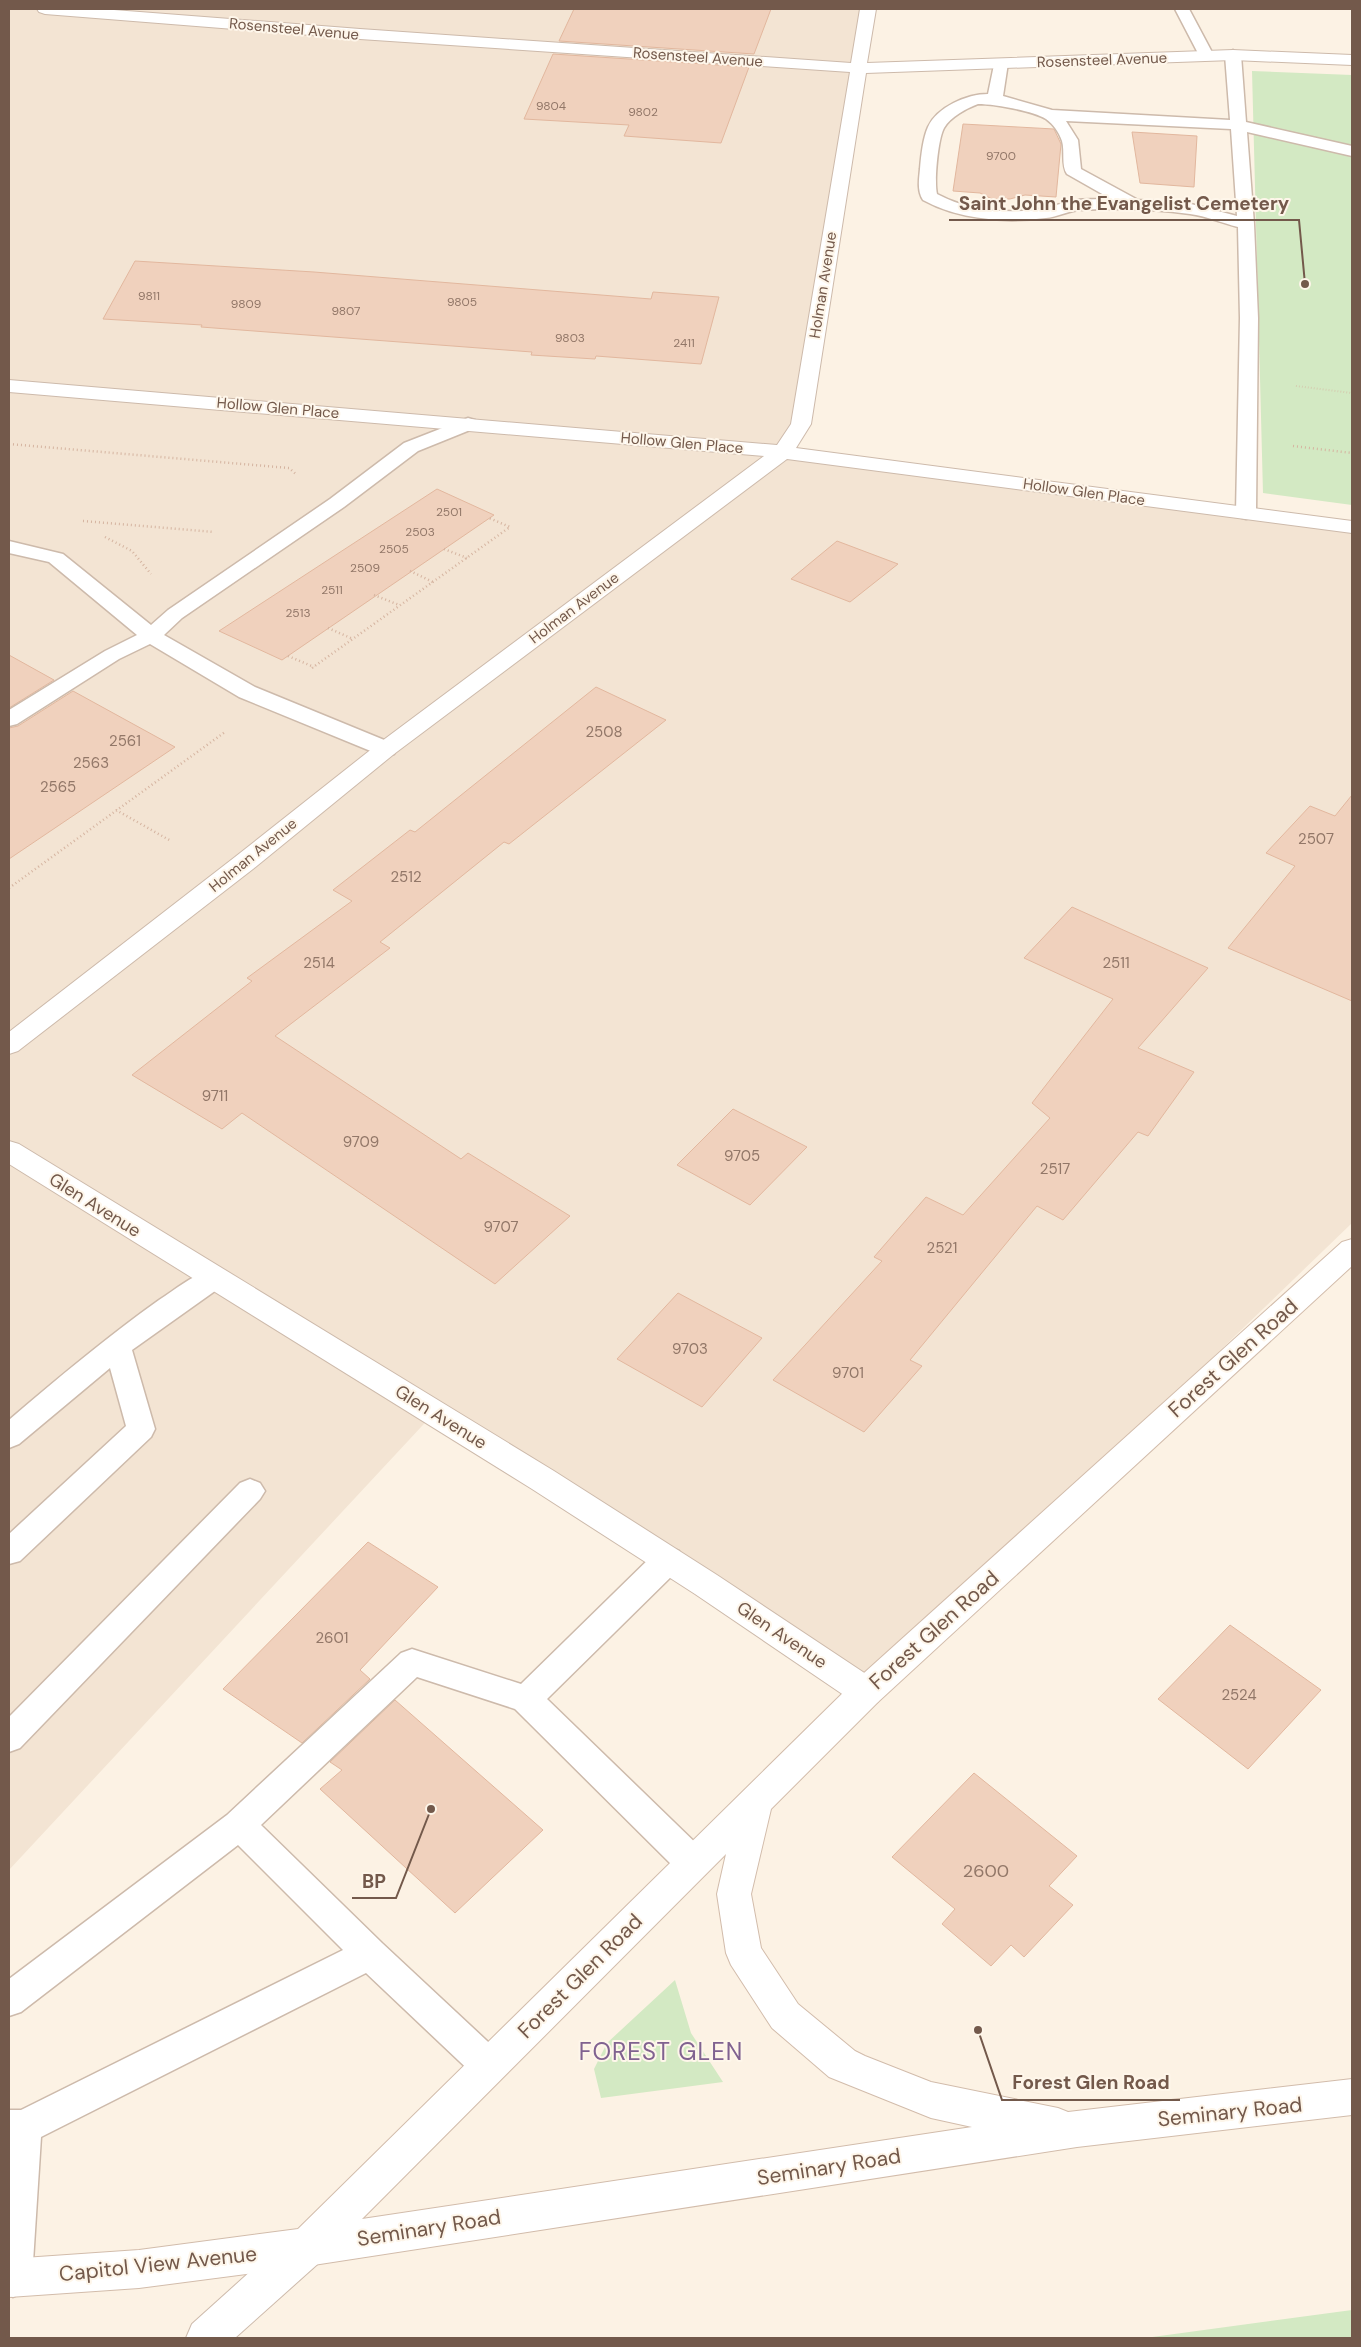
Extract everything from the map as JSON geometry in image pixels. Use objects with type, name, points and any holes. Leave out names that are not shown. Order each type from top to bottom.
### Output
[{"type":"street","name":"Rosensteel Avenue","points":[[45,9],[370,35],[858,68],[1233,55],[1352,60]]},
{"type":"street","name":"Holman Avenue","points":[[9,1045],[244,863],[386,748],[783,452],[801,424],[868,9]]},
{"type":"street","name":"Hollow Glen Place","points":[[9,386],[783,452],[1352,527]]},
{"type":"street","name":"Glen Avenue","points":[[9,1151],[212,1279],[435,1412],[779,1632],[866,1692]]},
{"type":"street","name":"Forest Glen Road","points":[[206,2338],[307,2247],[757,1798],[866,1692],[1352,1250]]},
{"type":"street","points":[[757,1798],[734,1894],[744,1953],[785,2016],[842,2064],[923,2096],[1077,2129]]},
{"type":"street","name":"Seminary Road","points":[[307,2247],[1077,2129],[1342,2099]]},
{"type":"street","name":"Capitol View Avenue","points":[[11,2278],[140,2269],[307,2247]]},
{"type":"lane","points":[[1182,9],[1206,56]]},
{"type":"lane","points":[[1233,55],[1246,224],[1248,381],[1246,514]]},
{"type":"lane","points":[[995,99],[1000,64]]},
{"type":"lane","points":[[1246,224],[1191,209],[1135,206],[1074,206],[1048,213],[1017,216],[970,212],[943,204],[929,196],[927,186],[929,160],[936,127],[952,112],[966,103],[977,99],[995,99],[1051,115],[1238,125],[1352,151]]},
{"type":"lane","points":[[1051,115],[1065,126],[1070,142],[1074,171],[1135,206]]},
{"type":"lane","points":[[9,719],[112,654],[151,636],[176,614],[283,538],[337,503],[411,447],[468,424]]},
{"type":"lane","points":[[9,547],[56,558],[151,636],[247,692],[386,748]]},
{"type":"lane","points":[[9,1436],[117,1345],[169,1305],[212,1279]]},
{"type":"lane","points":[[9,1552],[141,1429],[117,1345]]},
{"type":"lane","points":[[9,1738],[250,1491]]},
{"type":"lane","points":[[526,1699],[668,1560]]},
{"type":"lane","points":[[9,2000],[239,1825],[412,1662],[526,1699],[693,1863]]},
{"type":"lane","points":[[239,1825],[370,1954],[489,2066]]},
{"type":"lane","points":[[11,2278],[16,2127],[370,1954]]},
{"type":"path","points":[[1248,381],[1352,392]]},
{"type":"path","points":[[1247,441],[1352,454]]},
{"type":"path","points":[[9,444],[289,468],[299,476]]},
{"type":"path","points":[[308,672],[510,527],[489,518]]},
{"type":"path","points":[[80,521],[283,538]]},
{"type":"path","points":[[96,528],[99,523]]},
{"type":"path","points":[[444,548],[468,558]]},
{"type":"path","points":[[410,571],[434,582]]},
{"type":"path","points":[[374,596],[400,606]]},
{"type":"path","points":[[328,628],[353,639]]},
{"type":"path","points":[[288,656],[314,667]]},
{"type":"path","points":[[9,888],[232,727]]},
{"type":"path","points":[[116,810],[170,841]]},
{"type":"shaded area","points":[[9,9],[868,9],[801,424],[783,452],[1352,526],[1352,1223],[866,1692],[435,1412],[9,1870]]},
{"type":"green space","points":[[1252,71],[1352,75],[1352,505],[1263,493]]},
{"type":"green space","points":[[675,1980],[691,2033],[723,2082],[601,2098],[594,2069],[607,2043]]},
{"type":"green space","points":[[1352,2310],[1352,2338],[1145,2338]]},
{"type":"building","points":[[574,9],[771,9],[754,54],[559,41]]},
{"type":"building","points":[[553,54],[749,67],[721,143],[624,136],[629,125],[524,119]]},
{"type":"building","points":[[963,124],[1054,129],[1061,144],[1056,197],[1025,195],[1010,199],[992,199],[980,193],[953,191]]},
{"type":"building","points":[[1132,132],[1197,136],[1194,187],[1140,183]]},
{"type":"building","points":[[135,261],[314,272],[651,299],[653,292],[719,297],[701,364],[596,356],[595,359],[531,355],[532,352],[201,327],[202,325],[103,319]]},
{"type":"building","points":[[437,489],[494,515],[282,660],[219,631]]},
{"type":"building","points":[[837,541],[898,564],[850,602],[791,579]]},
{"type":"building","points":[[9,655],[54,680],[9,708]]},
{"type":"building","points":[[596,687],[666,720],[509,844],[504,842],[380,942],[390,948],[275,1036],[461,1159],[468,1153],[570,1216],[495,1284],[242,1113],[222,1129],[132,1075],[252,981],[247,978],[352,901],[333,890],[410,830],[415,832]]},
{"type":"building","points":[[73,691],[175,747],[9,859],[9,728],[18,726]]},
{"type":"building","points":[[1352,795],[1352,1001],[1228,948],[1295,866],[1266,853],[1310,806],[1335,816]]},
{"type":"building","points":[[1072,907],[1208,968],[1138,1048],[1194,1072],[1148,1136],[1138,1132],[1063,1220],[1037,1206],[910,1360],[922,1366],[864,1432],[773,1380],[882,1261],[874,1257],[926,1197],[963,1215],[1050,1118],[1032,1103],[1113,999],[1024,958]]},
{"type":"building","points":[[733,1109],[807,1147],[750,1205],[677,1165]]},
{"type":"building","points":[[678,1293],[762,1338],[702,1407],[617,1359]]},
{"type":"building","points":[[368,1542],[438,1587],[360,1670],[370,1679],[302,1743],[223,1689]]},
{"type":"building","points":[[1230,1625],[1321,1690],[1248,1769],[1158,1699]]},
{"type":"building","points":[[395,1700],[543,1830],[455,1913],[320,1789],[342,1770],[330,1762]]},
{"type":"building","points":[[974,1773],[1077,1856],[1049,1886],[1073,1905],[1024,1957],[1011,1945],[991,1966],[942,1924],[955,1909],[892,1857]]},
{"type":"place","name":"Saint John the Evangelist Cemetery","points":[[1305,284]]},
{"type":"place","name":"BP","points":[[431,1809]]},
{"type":"place","name":"Forest Glen Road","points":[[978,2030]]},
{"type":"district","name":"FOREST GLEN","points":[[661,2052]]}]
